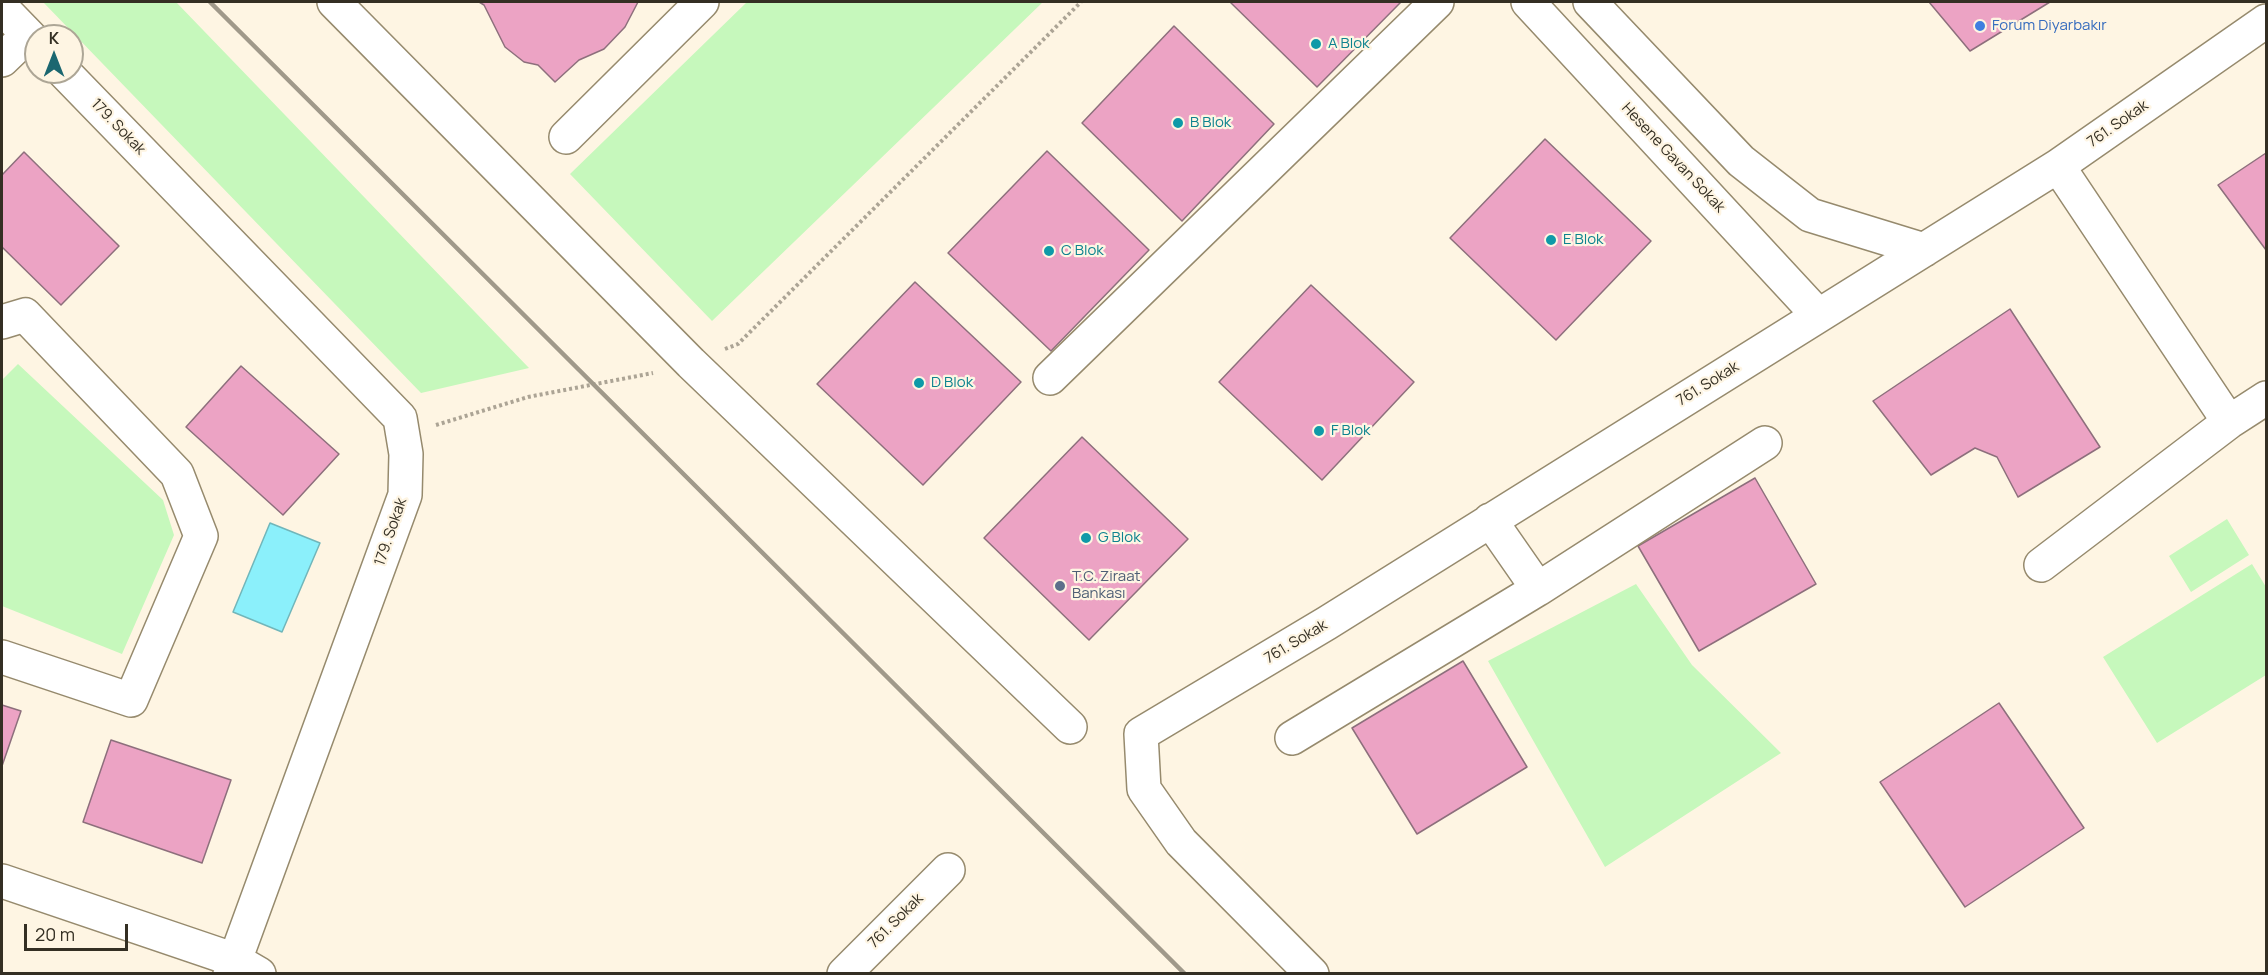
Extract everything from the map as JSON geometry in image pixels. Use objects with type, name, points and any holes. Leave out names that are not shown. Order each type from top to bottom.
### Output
[{"type":"street","points":[[334,2],[691,363],[1070,727]]},
{"type":"street","points":[[566,136],[702,2]]},
{"type":"street","points":[[1050,378],[1437,2]]},
{"type":"street","name":"Hesene Gavan Sokak","points":[[1528,2],[1818,315]]},
{"type":"street","points":[[1590,2],[1741,161],[1810,215],[1924,250]]},
{"type":"street","points":[[2,8],[24,31]]},
{"type":"street","name":"761. Sokak","points":[[1312,974],[1181,842],[1144,789],[1141,734],[1490,520],[2058,166],[2266,21]]},
{"type":"street","points":[[2,60],[24,45]]},
{"type":"street","name":"179. Sokak","points":[[76,84],[400,418],[406,454],[405,495],[241,969]]},
{"type":"street","points":[[2058,166],[2229,423]]},
{"type":"street","points":[[2,322],[25,315],[177,474],[201,536],[131,700],[2,657]]},
{"type":"street","points":[[2041,565],[2229,423],[2266,398]]},
{"type":"street","points":[[1292,738],[1538,589],[1765,443]]},
{"type":"street","points":[[1490,520],[1538,589]]},
{"type":"street","name":"761. Sokak","points":[[844,974],[948,870]]},
{"type":"street","points":[[2,881],[241,969]]},
{"type":"path","points":[[403,435],[528,397],[674,370],[738,344],[1080,2]]},
{"type":"green space","points":[[43,2],[176,2],[529,368],[421,393],[84,44],[84,24],[64,24]]},
{"type":"green space","points":[[747,2],[1043,2],[712,321],[570,174]]},
{"type":"green space","points":[[18,364],[163,500],[174,535],[122,654],[2,606],[2,380]]},
{"type":"green space","points":[[2227,519],[2249,555],[2191,592],[2169,556]]},
{"type":"green space","points":[[2252,564],[2266,587],[2266,675],[2157,743],[2103,657]]},
{"type":"green space","points":[[1636,584],[1692,665],[1781,753],[1605,867],[1488,661]]},
{"type":"water","points":[[270,523],[320,543],[282,632],[233,612]]},
{"type":"building","points":[[479,2],[638,2],[625,27],[604,49],[579,60],[555,82],[538,65],[524,62],[505,47],[484,5]]},
{"type":"building","name":"A Blok","points":[[1230,2],[1401,2],[1317,87]]},
{"type":"building","name":"Forum Diyarbakır","points":[[1929,2],[2050,2],[1970,51]]},
{"type":"building","name":"B Blok","points":[[1174,26],[1274,124],[1182,221],[1082,123]]},
{"type":"building","name":"E Blok","points":[[1545,139],[1651,241],[1556,340],[1450,238]]},
{"type":"building","name":"C Blok","points":[[1047,151],[1149,250],[1051,351],[948,253]]},
{"type":"building","points":[[24,152],[119,246],[61,305],[2,247],[2,175]]},
{"type":"building","points":[[2266,153],[2266,250],[2218,185]]},
{"type":"building","name":"D Blok","points":[[915,282],[1021,382],[923,485],[817,384]]},
{"type":"building","name":"F Blok","points":[[1311,285],[1414,382],[1322,480],[1219,382]]},
{"type":"building","points":[[2010,309],[2100,447],[2018,497],[1997,457],[1975,448],[1931,475],[1873,401]]},
{"type":"building","points":[[241,366],[339,454],[283,515],[186,427]]},
{"type":"building","name":"G Blok","points":[[1082,437],[1188,539],[1089,640],[984,538]]},
{"type":"building","points":[[1755,478],[1816,584],[1699,651],[1638,546]]},
{"type":"building","points":[[1463,661],[1527,767],[1417,834],[1352,728]]},
{"type":"building","points":[[1999,703],[2084,828],[1965,907],[1880,782]]},
{"type":"building","points":[[2,705],[21,711],[2,766]]},
{"type":"building","points":[[111,740],[231,780],[202,863],[83,822]]},
{"type":"railway","points":[[210,2],[1185,974]]},
{"type":"place","name":"Forum Diyarbakır","points":[[1980,26]]},
{"type":"place","name":"A Blok","points":[[1316,44]]},
{"type":"place","name":"B Blok","points":[[1178,123]]},
{"type":"place","name":"E Blok","points":[[1551,240]]},
{"type":"place","name":"C Blok","points":[[1049,251]]},
{"type":"place","name":"D Blok","points":[[919,383]]},
{"type":"place","name":"F Blok","points":[[1319,431]]},
{"type":"place","name":"G Blok","points":[[1086,538]]},
{"type":"place","name":"T.C. Ziraat Bankası","points":[[1060,586]]}]
